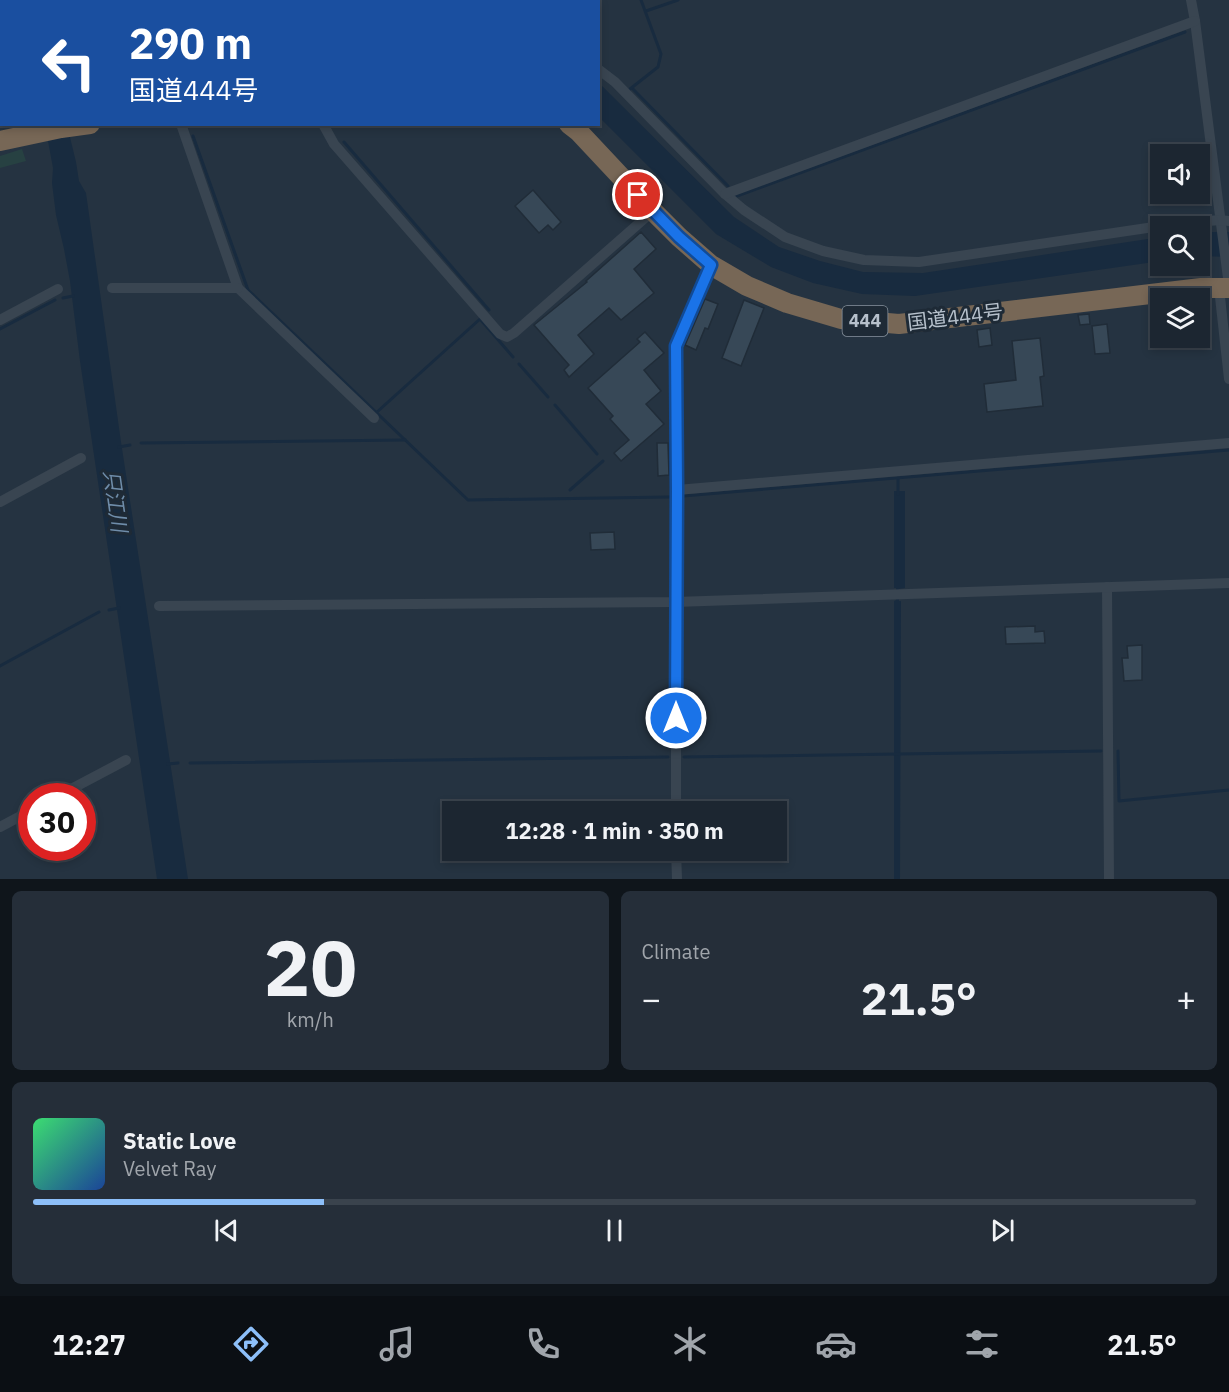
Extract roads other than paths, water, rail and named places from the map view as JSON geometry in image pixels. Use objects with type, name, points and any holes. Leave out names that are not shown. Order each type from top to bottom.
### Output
[{"type":"highway","points":[[0,141],[22,130],[67,126]]},
{"type":"highway","name":"国道444号","points":[[572,126],[679,237],[711,265],[747,286],[787,303],[841,319],[898,324],[1201,288],[1226,287]]},
{"type":"street","points":[[1191,0],[1223,221],[1229,379]]},
{"type":"street","points":[[725,194],[1195,21]]},
{"type":"street","points":[[600,71],[626,93],[725,194],[744,210],[785,237],[823,251],[864,260],[919,262],[1173,224],[1223,221]]},
{"type":"street","points":[[181,126],[238,288],[374,418]]},
{"type":"street","points":[[324,126],[334,144],[500,334],[507,337],[653,211]]},
{"type":"street","points":[[676,801],[676,346],[711,265]]},
{"type":"street","points":[[112,288],[238,288]]},
{"type":"street","points":[[0,320],[58,289]]},
{"type":"street","points":[[677,490],[1229,443]]},
{"type":"street","points":[[0,502],[81,458]]},
{"type":"street","points":[[159,606],[675,602],[1229,583]]},
{"type":"street","points":[[1107,587],[1109,879]]},
{"type":"street","points":[[83,783],[126,760]]},
{"type":"street","points":[[0,827],[18,817]]},
{"type":"street","points":[[676,861],[676,879]]},
{"type":"water","points":[[600,84],[734,217],[779,247],[820,261],[863,272],[923,273],[1150,239],[1150,263],[915,296],[862,294],[813,283],[771,267],[716,234],[600,118]]},
{"type":"water","name":"只江川","points":[[45,126],[67,126],[79,181],[86,193],[121,442],[188,879],[157,879],[70,281],[56,215],[52,183],[53,168]]},
{"type":"water","points":[[1210,232],[1229,232],[1229,257],[1210,256]]},
{"type":"water","points":[[894,491],[905,491],[905,588],[899,589],[899,601],[901,601],[900,879],[894,879],[894,601],[896,600],[896,588],[894,588]]},
{"type":"waterway","points":[[630,89],[658,67],[661,54],[641,0]]},
{"type":"waterway","points":[[646,11],[678,0]]},
{"type":"waterway","points":[[737,196],[1185,32]]},
{"type":"waterway","points":[[632,88],[728,186]]},
{"type":"waterway","points":[[193,136],[248,290],[468,500],[669,497]]},
{"type":"waterway","points":[[344,142],[489,310]]},
{"type":"waterway","points":[[63,298],[73,296]]},
{"type":"waterway","points":[[0,329],[55,300]]},
{"type":"waterway","points":[[377,412],[480,319],[513,357]]},
{"type":"waterway","points":[[519,364],[548,397]]},
{"type":"waterway","points":[[555,405],[597,454]]},
{"type":"waterway","points":[[141,443],[405,440]]},
{"type":"waterway","points":[[119,447],[130,445]]},
{"type":"waterway","points":[[683,496],[1229,450]]},
{"type":"waterway","points":[[570,490],[603,461]]},
{"type":"waterway","points":[[898,478],[898,494]]},
{"type":"waterway","points":[[109,610],[119,608]]},
{"type":"waterway","points":[[0,666],[99,612]]},
{"type":"waterway","points":[[684,757],[1101,751]]},
{"type":"waterway","points":[[1118,751],[1119,801],[1229,790]]},
{"type":"waterway","points":[[190,763],[668,757]]},
{"type":"waterway","points":[[168,764],[178,763]]}]
